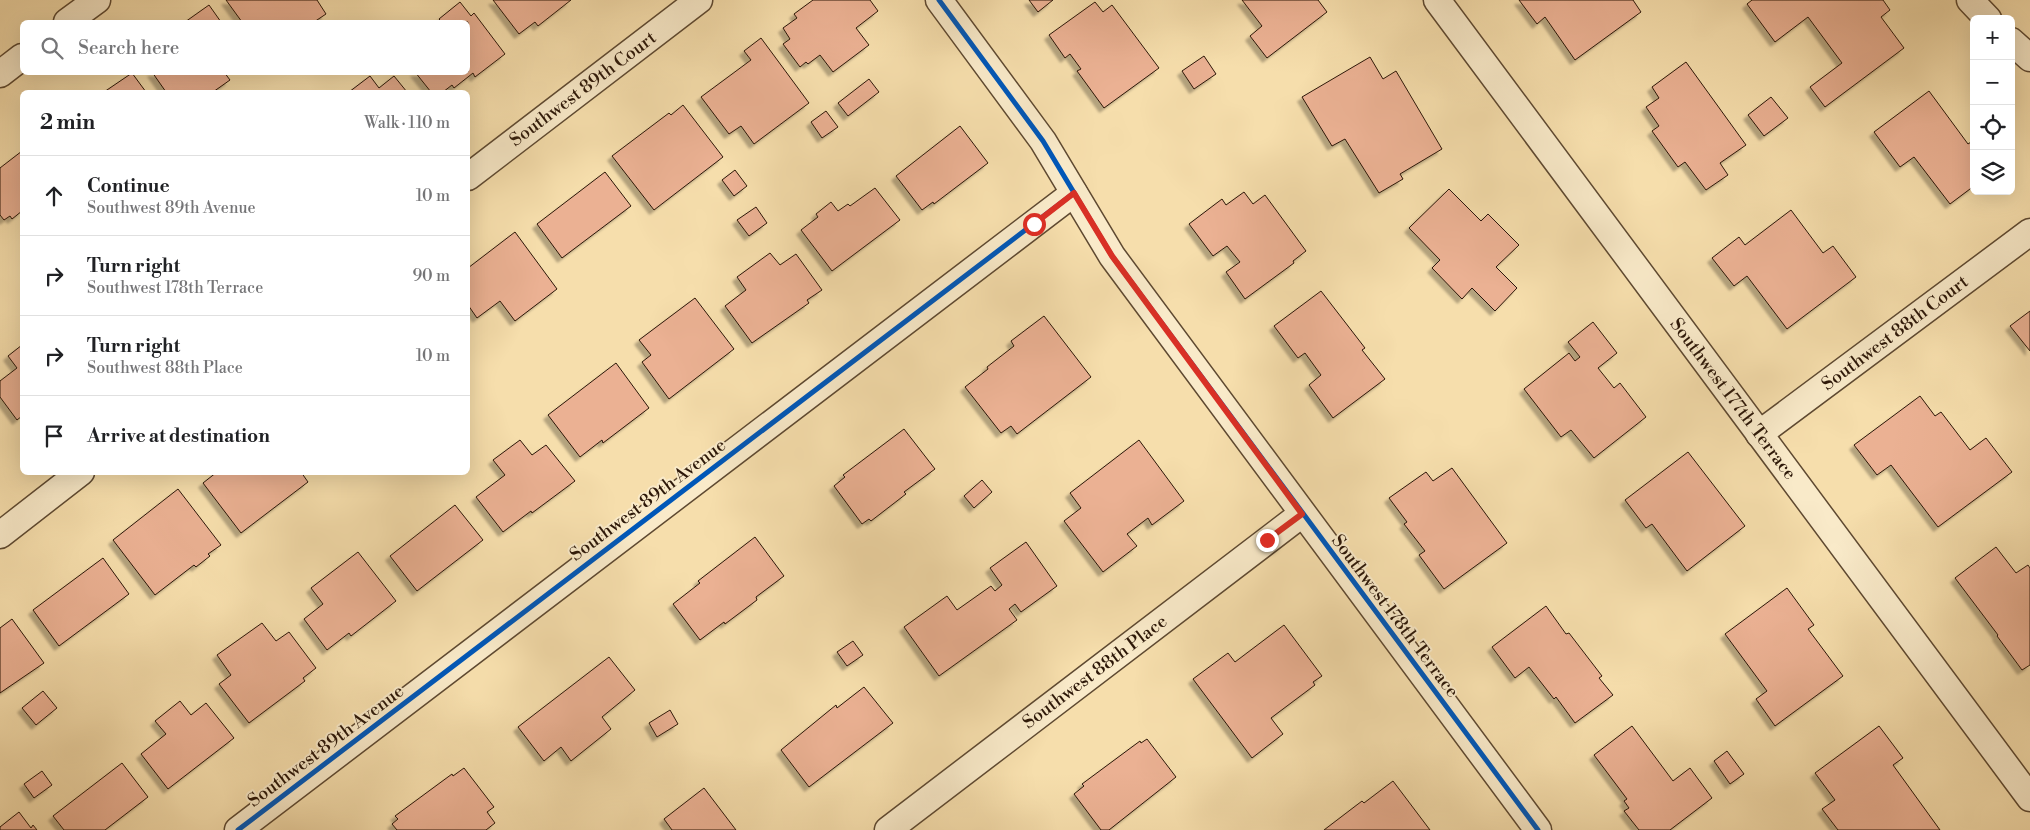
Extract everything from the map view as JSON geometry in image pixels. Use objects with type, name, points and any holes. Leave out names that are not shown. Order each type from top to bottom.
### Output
[{"type":"street","points":[[70,20],[97,0]]},
{"type":"street","name":"Southwest 89th Court","points":[[470,175],[699,0]]},
{"type":"street","name":"Southwest 178th Terrace","points":[[939,0],[1043,141],[1112,256],[1538,830]]},
{"type":"street","name":"Southwest 177th Terrace","points":[[1436,0],[2030,798]]},
{"type":"street","points":[[1970,0],[1984,15]]},
{"type":"street","points":[[2015,45],[2030,58]]},
{"type":"street","points":[[0,74],[20,59]]},
{"type":"street","name":"Southwest 89th Avenue","points":[[238,830],[1074,193]]},
{"type":"street","name":"Southwest 88th Court","points":[[1759,434],[2030,232]]},
{"type":"street","points":[[0,535],[78,475]]},
{"type":"street","name":"Southwest 88th Place","points":[[888,830],[1302,514]]},
{"type":"building","points":[[226,0],[317,0],[326,14],[317,20],[241,20]]},
{"type":"building","points":[[493,0],[571,0],[538,26],[535,22],[519,34]]},
{"type":"building","points":[[813,0],[870,0],[878,11],[856,28],[869,45],[833,72],[820,55],[808,64],[806,62],[800,67],[783,44],[790,39],[783,28],[797,18],[794,14]]},
{"type":"building","points":[[1029,0],[1053,0],[1038,12]]},
{"type":"building","points":[[1242,0],[1318,0],[1327,12],[1267,58],[1250,36],[1262,26]]},
{"type":"building","points":[[1519,0],[1633,0],[1641,12],[1575,60],[1545,17],[1537,24]]},
{"type":"building","points":[[1752,0],[1883,0],[1890,10],[1881,17],[1904,48],[1825,107],[1810,87],[1842,63],[1808,17],[1775,42],[1747,4]]},
{"type":"building","points":[[460,2],[471,16],[474,13],[505,54],[475,77],[473,73],[454,88],[452,85],[446,90],[429,90],[417,75],[470,75],[470,20],[439,19]]},
{"type":"building","points":[[1095,2],[1103,12],[1112,5],[1159,68],[1104,108],[1077,71],[1081,69],[1070,54],[1065,58],[1049,35]]},
{"type":"building","points":[[209,5],[220,20],[188,20]]},
{"type":"building","points":[[761,38],[809,103],[754,144],[741,126],[729,134],[701,97],[751,60],[744,51]]},
{"type":"building","points":[[1204,56],[1216,74],[1194,89],[1182,71]]},
{"type":"building","points":[[1370,57],[1383,79],[1396,71],[1442,149],[1400,174],[1403,179],[1379,193],[1345,139],[1332,146],[1302,97]]},
{"type":"building","points":[[1686,62],[1746,145],[1720,163],[1728,175],[1706,190],[1685,162],[1678,167],[1652,131],[1659,126],[1646,107],[1659,98],[1652,87]]},
{"type":"building","points":[[129,75],[133,75],[145,90],[107,90]]},
{"type":"building","points":[[154,75],[226,75],[230,80],[216,90],[165,90]]},
{"type":"building","points":[[370,76],[379,88],[394,76],[405,90],[352,90]]},
{"type":"building","points":[[869,79],[879,92],[848,116],[838,103]]},
{"type":"building","points":[[1929,91],[1968,144],[1970,143],[1970,189],[1950,204],[1914,157],[1900,167],[1874,132]]},
{"type":"building","points":[[1771,97],[1788,118],[1764,136],[1748,115]]},
{"type":"building","points":[[683,105],[723,157],[654,210],[612,156],[669,113],[671,115]]},
{"type":"building","points":[[826,111],[838,127],[822,138],[811,122]]},
{"type":"building","points":[[960,126],[988,163],[934,204],[933,202],[922,210],[896,176]]},
{"type":"building","points":[[20,153],[20,213],[12,219],[10,216],[4,220],[0,215],[0,168]]},
{"type":"building","points":[[735,170],[747,186],[734,196],[722,180]]},
{"type":"building","points":[[605,172],[631,206],[562,258],[537,224]]},
{"type":"building","points":[[875,188],[900,220],[832,271],[801,230],[818,217],[816,214],[831,202],[838,211],[848,204],[850,206]]},
{"type":"building","points":[[1449,189],[1481,221],[1488,214],[1519,245],[1496,267],[1517,288],[1495,311],[1472,288],[1462,299],[1432,268],[1440,260],[1409,228]]},
{"type":"building","points":[[1244,192],[1253,204],[1265,195],[1306,251],[1293,261],[1294,263],[1245,299],[1226,272],[1240,262],[1227,246],[1213,256],[1189,224],[1222,199],[1226,205]]},
{"type":"building","points":[[756,207],[767,223],[749,236],[737,220]]},
{"type":"building","points":[[1791,210],[1823,253],[1833,246],[1856,277],[1787,329],[1747,276],[1734,286],[1712,258],[1739,237],[1745,245]]},
{"type":"building","points":[[515,232],[557,289],[515,321],[500,301],[477,318],[470,308],[470,266]]},
{"type":"building","points":[[770,253],[780,265],[796,254],[822,290],[807,300],[809,303],[752,343],[725,306],[746,290],[737,277]]},
{"type":"building","points":[[1321,291],[1365,348],[1362,350],[1385,379],[1333,418],[1309,385],[1321,375],[1305,353],[1298,358],[1274,326]]},
{"type":"building","points":[[695,298],[734,349],[669,399],[642,362],[651,355],[639,340]]},
{"type":"building","points":[[2030,311],[2030,351],[2010,326]]},
{"type":"building","points":[[1044,316],[1091,377],[1017,434],[1011,426],[1001,433],[965,387],[1014,346],[1011,341]]},
{"type":"building","points":[[1593,322],[1617,353],[1598,368],[1614,388],[1620,383],[1646,417],[1594,458],[1571,430],[1561,437],[1524,389],[1569,353],[1575,361],[1580,357],[1568,342]]},
{"type":"building","points":[[20,347],[20,418],[17,420],[0,397],[0,381],[17,368],[8,356]]},
{"type":"building","points":[[616,363],[649,408],[603,443],[602,440],[580,457],[548,415]]},
{"type":"building","points":[[1920,396],[1935,416],[1941,412],[1970,450],[1986,438],[2012,472],[1938,527],[1891,465],[1877,475],[1854,445]]},
{"type":"building","points":[[904,429],[935,469],[904,492],[906,494],[871,521],[869,519],[862,524],[834,486],[845,477],[843,475]]},
{"type":"building","points":[[520,440],[532,455],[546,445],[575,481],[503,532],[476,497],[505,475],[493,460]]},
{"type":"building","points":[[1139,440],[1184,501],[1152,525],[1148,518],[1127,534],[1137,546],[1103,572],[1064,521],[1081,508],[1070,493]]},
{"type":"building","points":[[1688,452],[1745,526],[1687,571],[1652,524],[1646,528],[1625,500]]},
{"type":"building","points":[[1452,468],[1507,543],[1444,589],[1419,555],[1425,551],[1404,524],[1407,522],[1389,498],[1426,472],[1433,481]]},
{"type":"building","points":[[213,475],[303,475],[308,482],[241,533],[203,483]]},
{"type":"building","points":[[982,480],[992,492],[974,508],[964,496]]},
{"type":"building","points":[[178,489],[221,545],[208,554],[210,556],[196,567],[194,565],[155,595],[113,540]]},
{"type":"building","points":[[455,505],[483,540],[417,591],[390,556]]},
{"type":"building","points":[[755,537],[784,576],[756,597],[757,600],[700,640],[673,604],[700,583],[698,581]]},
{"type":"building","points":[[1026,542],[1057,586],[1021,612],[1015,604],[1009,609],[1017,620],[939,676],[904,627],[947,596],[957,610],[991,586],[995,591],[1002,585],[990,568]]},
{"type":"building","points":[[1996,547],[2016,573],[2028,565],[2030,568],[2030,665],[2022,670],[1955,578]]},
{"type":"building","points":[[358,552],[396,601],[351,636],[349,633],[327,650],[304,619],[323,604],[311,588]]},
{"type":"building","points":[[103,558],[129,594],[59,646],[33,610]]},
{"type":"building","points":[[1787,588],[1814,625],[1808,629],[1843,676],[1775,726],[1756,699],[1767,691],[1725,634]]},
{"type":"building","points":[[1546,606],[1566,634],[1569,633],[1602,676],[1599,678],[1613,695],[1575,723],[1556,697],[1554,699],[1529,667],[1515,678],[1492,647]]},
{"type":"building","points":[[12,619],[44,663],[0,693],[0,628]]},
{"type":"building","points":[[262,623],[276,641],[289,632],[316,668],[303,678],[305,681],[249,723],[219,684],[231,675],[217,655]]},
{"type":"building","points":[[1284,625],[1322,676],[1313,682],[1315,685],[1271,718],[1283,734],[1252,758],[1193,679],[1228,653],[1235,662]]},
{"type":"building","points":[[853,641],[863,655],[847,666],[837,652]]},
{"type":"building","points":[[609,657],[635,690],[602,717],[611,729],[571,761],[561,747],[544,761],[518,727]]},
{"type":"building","points":[[864,687],[893,723],[809,787],[781,750],[836,705],[837,708]]},
{"type":"building","points":[[43,691],[57,708],[36,725],[22,708]]},
{"type":"building","points":[[180,701],[191,715],[206,703],[234,738],[168,789],[141,754],[166,734],[155,721]]},
{"type":"building","points":[[670,710],[678,724],[657,737],[649,723]]},
{"type":"building","points":[[1632,726],[1673,781],[1690,768],[1712,798],[1670,830],[1639,830],[1624,811],[1629,808],[1624,801],[1627,799],[1594,755]]},
{"type":"building","points":[[1879,726],[1903,758],[1893,765],[1940,830],[1838,830],[1822,809],[1835,800],[1815,773]]},
{"type":"building","points":[[1147,739],[1176,777],[1109,830],[1101,830],[1074,794],[1084,786],[1082,784],[1140,741],[1141,743]]},
{"type":"building","points":[[1727,751],[1744,774],[1730,784],[1714,761]]},
{"type":"building","points":[[122,763],[148,797],[105,830],[64,830],[53,816]]},
{"type":"building","points":[[464,768],[494,807],[487,812],[495,823],[486,830],[397,830],[392,824],[398,819],[395,816],[452,774],[453,776]]},
{"type":"building","points":[[42,771],[52,785],[34,798],[24,784]]},
{"type":"building","points":[[1393,781],[1430,830],[1324,830],[1362,801],[1364,803]]},
{"type":"building","points":[[704,788],[736,830],[672,830],[664,819]]},
{"type":"building","points":[[19,812],[31,828],[33,825],[37,830],[0,830],[0,827]]},
{"type":"cycle path","points":[[939,0],[1043,141],[1112,256],[1538,830]]},
{"type":"cycle path","points":[[238,830],[1074,193]]},
{"type":"route","points":[[1034,224],[1074,193],[1112,256],[1302,514],[1267,540]]}]
